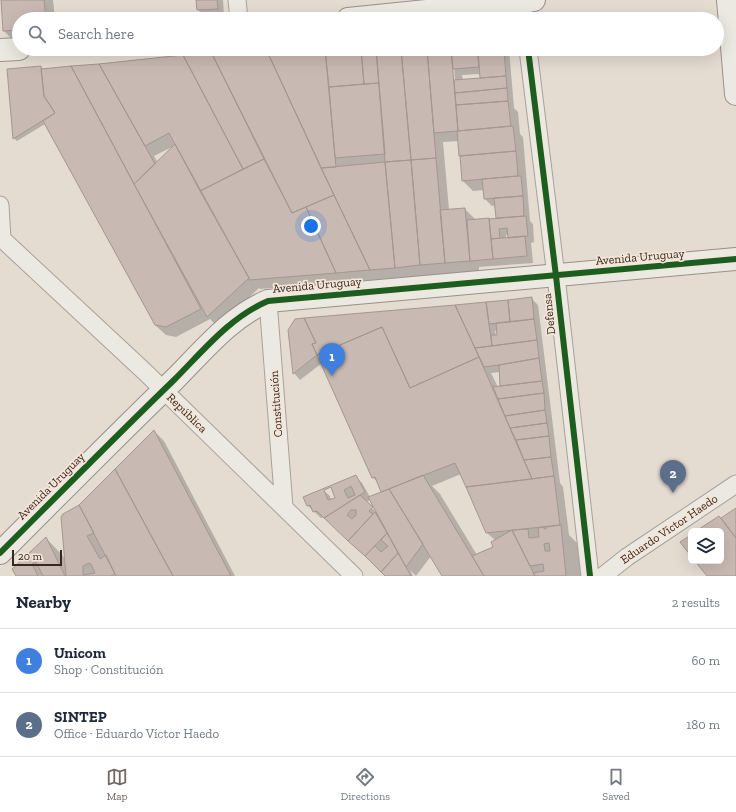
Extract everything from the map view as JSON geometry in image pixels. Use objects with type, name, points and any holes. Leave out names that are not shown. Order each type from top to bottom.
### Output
[{"type":"street","points":[[237,0],[238,12]]},
{"type":"street","points":[[728,0],[736,94]]},
{"type":"street","points":[[437,12],[526,5]]},
{"type":"street","points":[[0,50],[12,49]]},
{"type":"street","name":"Defensa","points":[[529,56],[556,276],[590,576]]},
{"type":"street","points":[[0,205],[1,238]]},
{"type":"street","name":"República","points":[[1,238],[163,390],[354,576]]},
{"type":"street","name":"Avenida Uruguay","points":[[0,553],[234,321],[257,306],[268,301],[736,259]]},
{"type":"street","name":"Constitución","points":[[268,301],[284,507]]},
{"type":"street","name":"Eduardo Víctor Haedo","points":[[603,576],[627,557],[736,484]]},
{"type":"building","points":[[1,0],[44,0],[45,12],[12,12],[12,30],[3,31]]},
{"type":"building","points":[[196,0],[217,0],[218,9],[197,10]]},
{"type":"building","points":[[184,56],[213,56],[264,159],[243,169]]},
{"type":"building","points":[[184,56],[243,169],[200,191],[169,133],[145,146],[99,64]]},
{"type":"building","points":[[213,56],[269,56],[334,195],[292,213]]},
{"type":"building","points":[[269,56],[326,56],[336,167],[321,168]]},
{"type":"building","points":[[326,56],[362,56],[364,84],[329,87]]},
{"type":"building","points":[[362,56],[377,56],[379,83],[364,84]]},
{"type":"building","points":[[377,56],[402,56],[411,160],[385,162]]},
{"type":"building","points":[[402,56],[428,56],[436,158],[411,160]]},
{"type":"building","points":[[428,56],[452,56],[458,131],[434,133]]},
{"type":"building","points":[[452,56],[478,56],[479,67],[453,69]]},
{"type":"building","points":[[478,56],[504,56],[506,76],[480,78]]},
{"type":"building","points":[[99,64],[155,164],[134,184],[71,66]]},
{"type":"building","points":[[41,66],[44,96],[55,113],[13,139],[7,69]]},
{"type":"building","points":[[71,66],[201,309],[166,327],[155,325],[43,121],[55,113],[44,96],[41,69]]},
{"type":"building","points":[[506,76],[507,88],[455,93],[454,80]]},
{"type":"building","points":[[379,83],[385,154],[335,158],[329,87]]},
{"type":"building","points":[[507,88],[508,101],[456,105],[455,93]]},
{"type":"building","points":[[508,101],[511,126],[458,131],[456,105]]},
{"type":"building","points":[[513,126],[516,151],[459,156],[457,131]]},
{"type":"building","points":[[175,144],[249,278],[207,317],[134,184]]},
{"type":"building","points":[[516,151],[518,176],[462,181],[460,156]]},
{"type":"building","points":[[436,158],[445,263],[420,265],[411,160]]},
{"type":"building","points":[[264,159],[292,213],[306,207],[336,273],[249,280],[200,191]]},
{"type":"building","points":[[411,160],[420,265],[395,268],[385,162]]},
{"type":"building","points":[[385,162],[395,268],[370,270],[321,168]]},
{"type":"building","points":[[521,176],[523,196],[484,199],[482,179]]},
{"type":"building","points":[[334,195],[370,270],[336,273],[306,207]]},
{"type":"building","points":[[523,196],[524,216],[496,218],[494,198]]},
{"type":"building","points":[[465,208],[470,261],[445,263],[440,210]]},
{"type":"building","points":[[526,216],[528,236],[508,238],[507,228],[499,229],[500,238],[491,239],[489,219]]},
{"type":"building","points":[[489,218],[493,259],[470,261],[467,220]]},
{"type":"building","points":[[525,236],[527,256],[493,259],[491,239]]},
{"type":"building","points":[[532,297],[534,319],[510,322],[508,300]]},
{"type":"building","points":[[508,300],[510,322],[489,324],[486,302]]},
{"type":"building","points":[[486,302],[492,346],[475,348],[455,305]]},
{"type":"building","points":[[455,305],[479,357],[410,388],[382,327],[317,355],[312,344],[316,343],[304,318]]},
{"type":"building","points":[[304,318],[316,343],[312,344],[317,355],[293,374],[288,330],[295,319]]},
{"type":"building","points":[[534,319],[537,340],[492,346],[491,335],[497,335],[496,323]]},
{"type":"building","points":[[382,327],[410,388],[479,357],[532,479],[466,487],[455,463],[381,492],[375,477],[372,478],[317,355]]},
{"type":"building","points":[[537,340],[539,358],[484,367],[475,348]]},
{"type":"building","points":[[539,358],[542,381],[500,386],[499,365]]},
{"type":"building","points":[[542,381],[544,393],[498,399],[493,387]]},
{"type":"building","points":[[544,393],[545,410],[505,416],[498,399]]},
{"type":"building","points":[[545,410],[547,423],[510,428],[505,416]]},
{"type":"building","points":[[547,423],[549,436],[516,440],[510,428]]},
{"type":"building","points":[[154,430],[231,576],[173,576],[115,469]]},
{"type":"building","points":[[549,436],[551,457],[524,460],[516,440]]},
{"type":"building","points":[[551,457],[554,476],[532,479],[524,460]]},
{"type":"building","points":[[115,469],[173,576],[116,576],[79,505]]},
{"type":"building","points":[[356,475],[365,492],[324,518],[317,511],[313,512],[310,505],[307,506],[303,497]],"holes":[[[351,486],[355,495],[348,498],[344,490]],[[331,487],[335,498],[328,500],[324,490]]]},
{"type":"building","points":[[423,475],[484,576],[442,576],[389,489]]},
{"type":"building","points":[[554,476],[560,525],[486,533],[466,487]]},
{"type":"building","points":[[389,489],[423,544],[406,567],[368,497]]},
{"type":"building","points":[[360,495],[373,507],[369,511],[373,514],[348,541],[324,518]],"holes":[[[351,510],[356,510],[356,515],[352,519],[347,515]]]},
{"type":"building","points":[[79,505],[94,533],[87,536],[100,559],[106,555],[115,574],[111,576],[66,576],[61,517],[63,514]],"holes":[[[89,563],[91,564],[95,573],[83,575],[83,566]]]},
{"type":"building","points":[[736,508],[736,538],[721,518]]},
{"type":"building","points":[[375,512],[387,533],[365,556],[348,541]]},
{"type":"building","points":[[719,516],[736,538],[736,576],[707,576],[697,564],[724,564],[724,528],[701,528]]},
{"type":"building","points":[[561,525],[566,576],[535,576],[533,573],[544,571],[543,564],[530,566],[512,530],[528,529],[529,538],[539,537],[538,528],[544,527],[544,529],[546,529],[546,527]],"holes":[[[549,543],[550,551],[545,551],[544,544]]]},
{"type":"building","points":[[512,530],[535,576],[484,576],[472,556],[493,547],[491,542]]},
{"type":"building","points":[[387,533],[398,553],[381,572],[365,556],[375,546],[381,552],[388,546],[381,540]]},
{"type":"building","points":[[46,537],[65,576],[43,576],[36,562],[32,564],[38,576],[16,576],[12,569]]},
{"type":"building","points":[[688,537],[688,552],[680,542]]},
{"type":"building","points":[[398,553],[411,576],[385,576],[381,572]]},
{"type":"cycle path","points":[[529,56],[556,276],[590,576]]},
{"type":"cycle path","points":[[0,553],[174,380],[206,346],[241,316],[268,301],[736,259]]},
{"type":"place","name":"Unicom","points":[[332,376]]},
{"type":"place","name":"SINTEP","points":[[673,493]]}]
